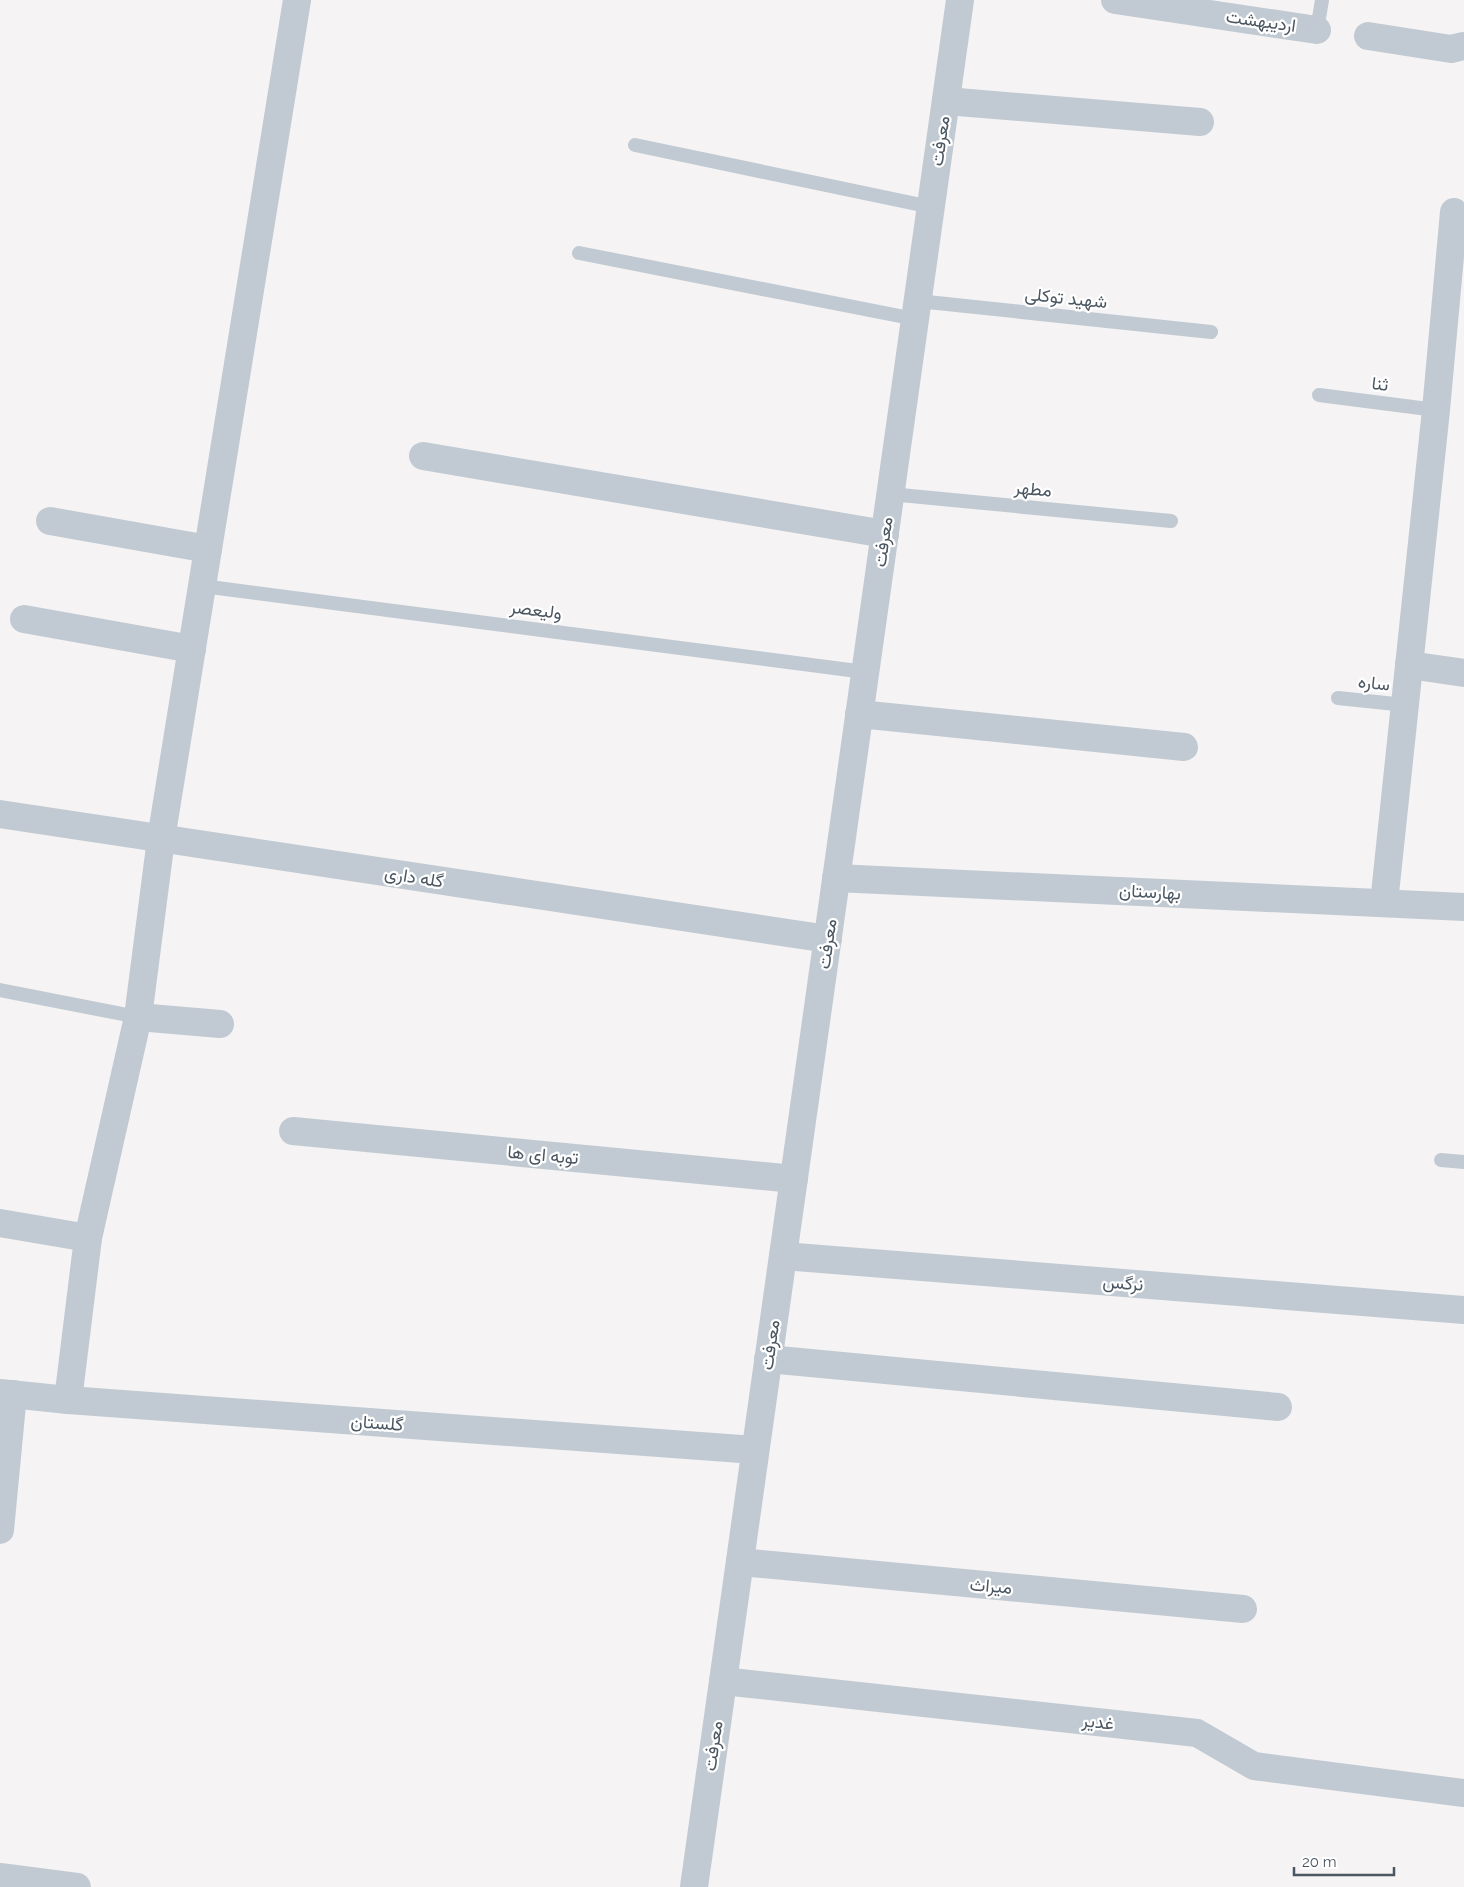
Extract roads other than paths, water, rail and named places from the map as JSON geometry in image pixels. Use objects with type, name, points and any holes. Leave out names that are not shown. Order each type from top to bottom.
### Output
[{"type":"street","points":[[68,1400],[88,1238],[138,1017],[161,838],[297,0]]},
{"type":"street","name":"معرفت","points":[[694,1887],[960,0]]},
{"type":"street","name":"اردیبهشت","points":[[1115,0],[1317,30]]},
{"type":"street","points":[[1368,36],[1451,48],[1464,46]]},
{"type":"street","points":[[946,101],[1200,122]]},
{"type":"street","points":[[1384,903],[1436,410],[1454,212]]},
{"type":"street","points":[[424,456],[885,534]]},
{"type":"street","points":[[50,521],[208,549]]},
{"type":"street","points":[[24,619],[192,649]]},
{"type":"street","points":[[1409,665],[1464,673]]},
{"type":"street","points":[[859,714],[1184,747]]},
{"type":"street","name":"گله داری","points":[[0,814],[828,939]]},
{"type":"street","name":"بهارستان","points":[[836,878],[1464,907]]},
{"type":"street","points":[[138,1017],[220,1024]]},
{"type":"street","name":"توبه ای ها","points":[[293,1131],[794,1179]]},
{"type":"street","points":[[0,1223],[88,1238]]},
{"type":"street","name":"نرگس","points":[[783,1256],[1464,1310]]},
{"type":"street","points":[[768,1358],[1278,1407]]},
{"type":"street","points":[[0,1530],[7,1393]]},
{"type":"street","name":"گلستان","points":[[7,1393],[68,1400],[755,1450]]},
{"type":"street","name":"میراث","points":[[740,1562],[1242,1609]]},
{"type":"street","name":"غدیر","points":[[723,1681],[1197,1733],[1254,1766],[1464,1793]]},
{"type":"street","points":[[0,1877],[77,1887]]},
{"type":"lane","points":[[1317,30],[1322,0]]},
{"type":"lane","points":[[635,145],[931,207]]},
{"type":"lane","name":"شهید توکلی","points":[[579,253],[916,310],[1212,332]]},
{"type":"lane","name":"ثنا","points":[[1319,395],[1436,410]]},
{"type":"lane","name":"مطهر","points":[[890,494],[1171,521]]},
{"type":"lane","name":"ولیعصر","points":[[202,586],[865,672]]},
{"type":"lane","name":"ساره","points":[[1338,698],[1405,706]]},
{"type":"lane","points":[[0,990],[138,1017]]},
{"type":"lane","points":[[1441,1160],[1464,1162]]}]
